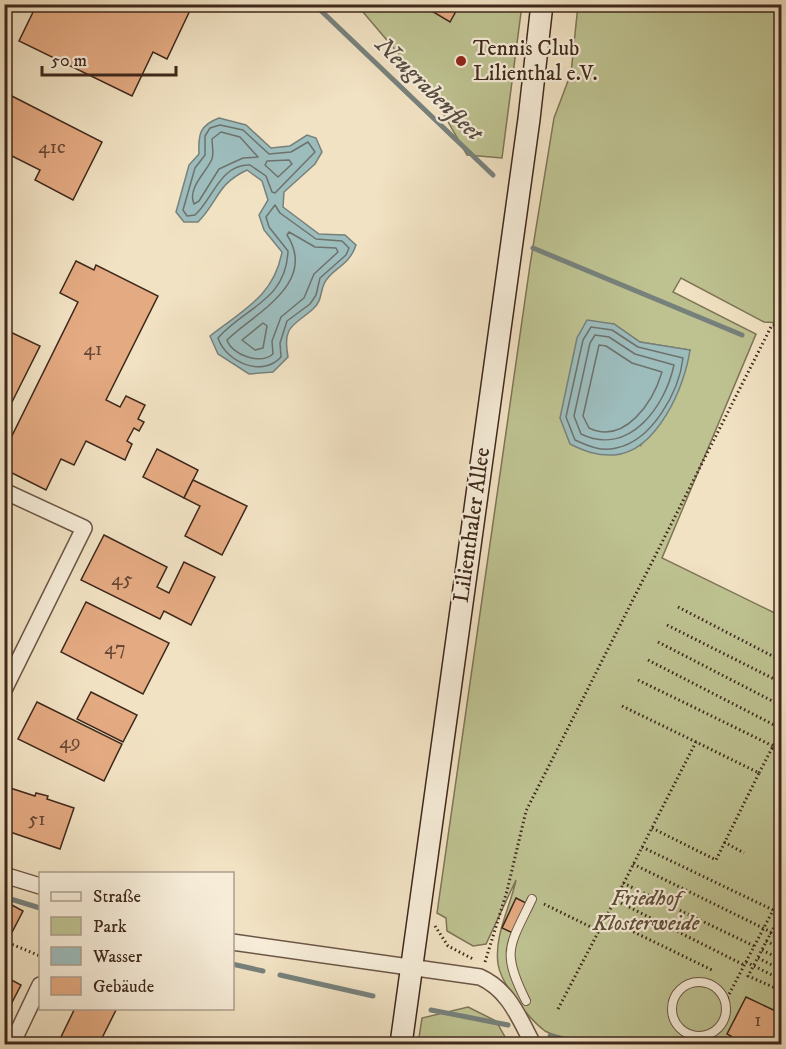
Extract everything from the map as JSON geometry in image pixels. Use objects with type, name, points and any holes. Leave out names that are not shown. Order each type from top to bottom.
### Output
[{"type":"main road","name":"Lilienthaler Allee","points":[[401,1044],[530,108],[542,4]]},
{"type":"street","points":[[4,491],[84,528],[4,690]]},
{"type":"street","points":[[4,874],[39,886]]},
{"type":"street","points":[[234,942],[410,969],[480,977],[501,989],[533,1044]]},
{"type":"street","points":[[12,1044],[39,986]]},
{"type":"lane","points":[[526,1001],[513,976],[509,955],[532,899]]},
{"type":"lane","points":[[700,1037],[717,1030],[726,1015],[725,1002],[718,990],[702,982],[685,985],[678,991],[673,999],[672,1017],[683,1031],[700,1037],[709,1044]]},
{"type":"lane","points":[[689,1044],[691,1035]]},
{"type":"path","points":[[480,977],[507,891],[526,811],[772,325],[782,325]]},
{"type":"path","points":[[678,608],[782,661]]},
{"type":"path","points":[[667,625],[782,683]]},
{"type":"path","points":[[658,642],[782,706]]},
{"type":"path","points":[[648,660],[781,732],[716,860],[652,828]]},
{"type":"path","points":[[638,680],[782,753]]},
{"type":"path","points":[[622,706],[759,773]]},
{"type":"path","points":[[558,1009],[696,742]]},
{"type":"path","points":[[724,842],[744,853]]},
{"type":"path","points":[[642,847],[773,910]]},
{"type":"path","points":[[633,864],[782,939]]},
{"type":"path","points":[[623,883],[754,946]]},
{"type":"path","points":[[725,1002],[782,893]]},
{"type":"path","points":[[532,899],[599,931]]},
{"type":"path","points":[[615,900],[782,980]]},
{"type":"path","points":[[782,912],[748,976],[782,991]]},
{"type":"path","points":[[605,918],[712,970]]},
{"type":"path","points":[[417,922],[438,927],[448,946],[472,959],[480,977]]},
{"type":"path","points":[[4,941],[39,956]]},
{"type":"path","points":[[766,941],[782,949]]},
{"type":"path","points":[[762,950],[782,960]]},
{"type":"path","points":[[758,958],[782,970]]},
{"type":"green space","name":"Tennis Club Lilienthal e.V.","points":[[357,5],[522,5],[502,158],[467,155],[431,92]]},
{"type":"green space","name":"Friedhof Klosterweide","points":[[578,5],[781,5],[781,323],[764,322],[681,278],[673,292],[756,334],[662,558],[781,616],[781,1044],[621,1043],[562,1037],[545,1031],[517,1001],[504,981],[498,964],[500,932],[516,880],[486,944],[473,946],[447,931],[446,918],[437,913],[530,265],[554,118],[571,73]],"holes":[[[614,324],[640,342],[690,350],[641,445]]]},
{"type":"green space","points":[[468,1007],[496,1021],[509,1044],[418,1044],[422,1018]]},
{"type":"water","points":[[219,118],[246,125],[271,148],[290,146],[307,135],[316,138],[322,152],[315,164],[284,192],[283,207],[319,234],[345,235],[356,245],[349,258],[327,279],[316,306],[291,327],[287,338],[288,357],[273,372],[249,374],[218,354],[210,336],[255,301],[272,280],[278,267],[282,252],[264,230],[259,215],[268,200],[262,181],[247,170],[229,181],[198,222],[184,222],[176,212],[189,165],[199,154],[201,131]]},
{"type":"water","points":[[587,320],[614,324],[640,342],[690,350],[675,398],[656,430],[629,451],[614,455],[602,455],[570,444],[560,418],[577,338]]},
{"type":"building","points":[[37,4],[193,4],[167,59],[153,52],[132,96],[19,41]]},
{"type":"building","points":[[420,4],[460,4],[450,22]]},
{"type":"building","points":[[4,92],[102,142],[73,200],[35,180],[40,170],[4,152]]},
{"type":"building","points":[[76,261],[94,270],[96,265],[158,296],[106,400],[120,407],[126,396],[145,405],[138,419],[144,422],[139,431],[134,428],[127,441],[132,444],[125,460],[86,441],[74,465],[61,459],[46,490],[4,469],[4,452],[78,302],[60,293]]},
{"type":"building","points":[[4,329],[40,346],[4,418]]},
{"type":"building","points":[[157,449],[198,470],[184,498],[143,477]]},
{"type":"building","points":[[193,480],[247,506],[222,555],[185,536],[200,506],[184,498]]},
{"type":"building","points":[[104,535],[167,567],[157,587],[169,593],[184,562],[215,577],[191,625],[164,611],[160,619],[81,580]]},
{"type":"building","points":[[86,602],[169,643],[143,694],[61,652]]},
{"type":"building","points":[[91,692],[137,715],[123,742],[77,719]]},
{"type":"building","points":[[37,702],[122,744],[104,781],[18,739]]},
{"type":"building","points":[[4,786],[35,796],[36,793],[48,796],[47,799],[74,808],[60,849],[4,830]]},
{"type":"building","points":[[516,898],[526,903],[513,933],[502,928]]},
{"type":"building","points":[[10,904],[23,911],[9,938],[4,936],[4,914]]},
{"type":"building","points":[[4,976],[21,985],[6,1014],[4,1013]]},
{"type":"building","points":[[746,997],[782,1014],[782,1044],[727,1044],[731,1036],[727,1034]]},
{"type":"building","points":[[74,1010],[116,1010],[99,1044],[75,1044],[61,1037]]},
{"type":"waterway","name":"Neugrabenfleet","points":[[314,4],[493,175]]},
{"type":"waterway","name":"Neugrabenfleet","points":[[533,248],[742,335]]},
{"type":"waterway","points":[[4,897],[39,908]]},
{"type":"waterway","points":[[234,964],[263,971]]},
{"type":"waterway","points":[[280,975],[373,996]]},
{"type":"waterway","points":[[431,1010],[508,1025]]},
{"type":"waterway","points":[[550,1036],[584,1044]]},
{"type":"place","name":"Tennis Club Lilienthal e.V.","points":[[461,61]]}]
